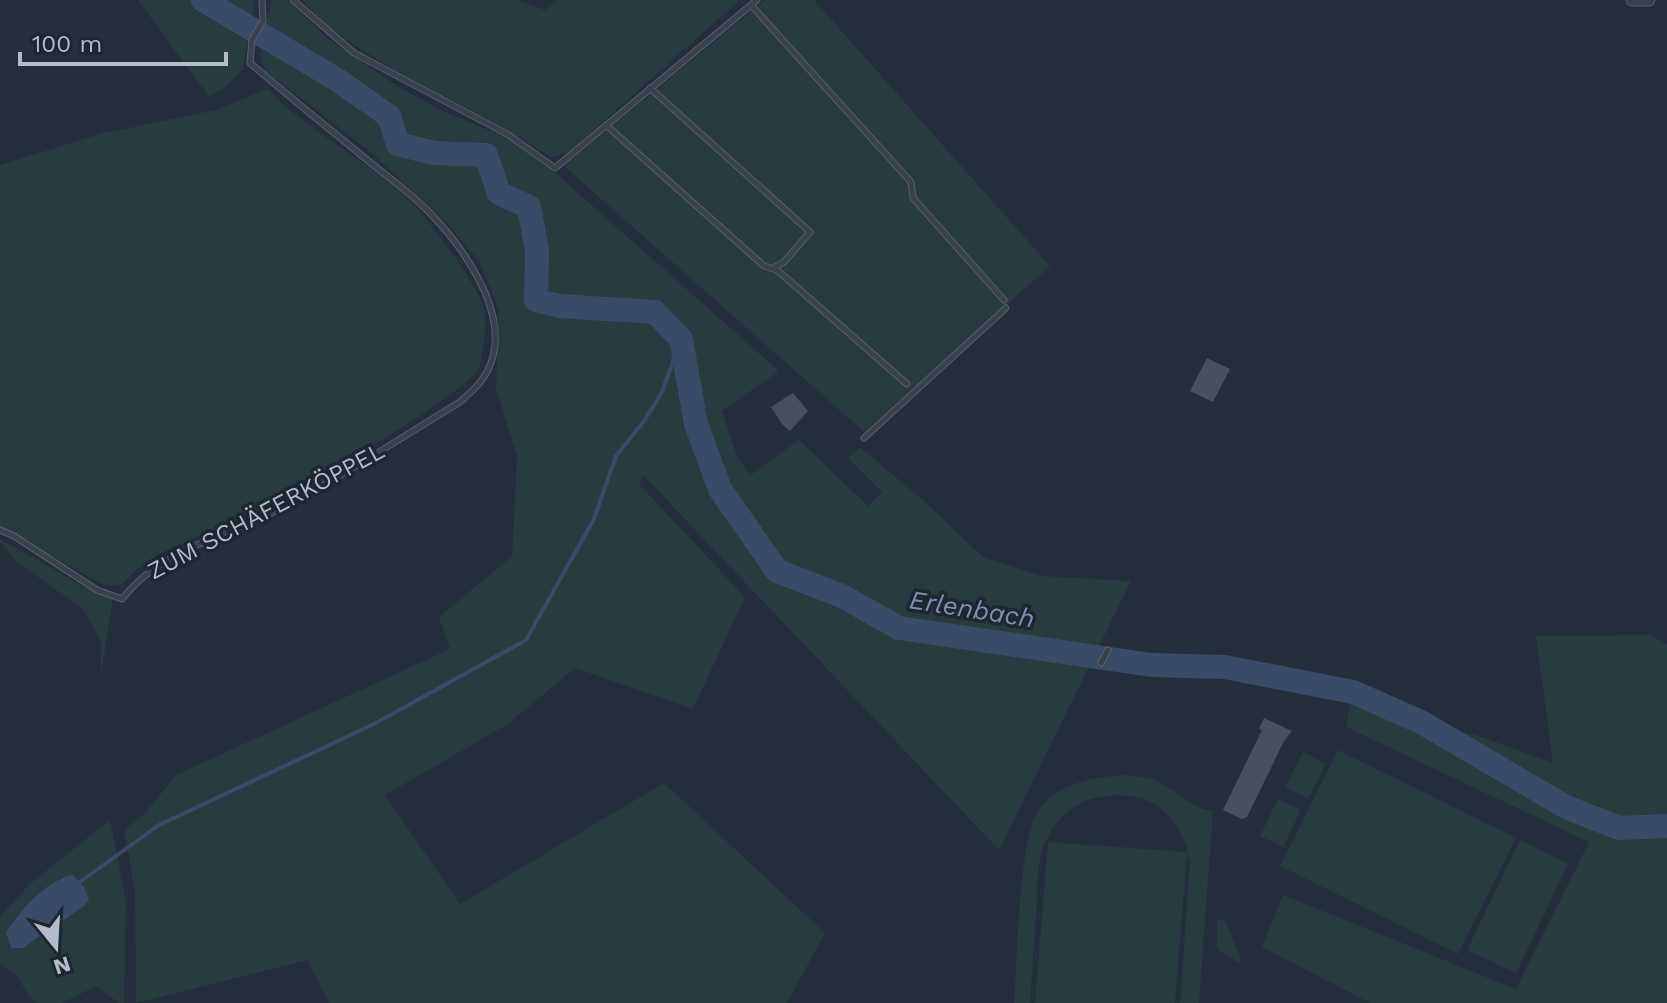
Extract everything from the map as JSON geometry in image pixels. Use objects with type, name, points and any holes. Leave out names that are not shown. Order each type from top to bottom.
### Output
[{"type":"street","points":[[1632,0],[1649,0]]},
{"type":"lane","name":"ZUM SCHÄFERKÖPPEL","points":[[0,530],[97,590],[122,599],[150,571],[186,549],[273,512],[460,402],[477,386],[489,368],[494,347],[493,315],[483,287],[468,260],[428,212],[250,63],[252,40],[263,21],[262,0]]},
{"type":"lane","points":[[293,0],[354,53],[507,134],[555,168],[757,0]]},
{"type":"lane","points":[[751,5],[911,182],[913,198],[1004,300]]},
{"type":"lane","points":[[650,88],[810,232],[784,262],[774,268]]},
{"type":"lane","points":[[606,125],[764,266],[774,268],[907,384]]},
{"type":"lane","points":[[864,438],[1006,308]]},
{"type":"lane","points":[[1101,663],[1108,650]]},
{"type":"green space","points":[[138,0],[255,0],[243,68],[225,88],[209,97]]},
{"type":"green space","points":[[272,0],[287,0],[327,38],[400,88],[445,112],[503,136],[552,170],[779,371],[722,411],[737,457],[751,475],[799,440],[868,506],[882,492],[848,458],[860,447],[924,501],[983,557],[1042,576],[1131,581],[999,850],[643,475],[639,484],[745,597],[693,709],[575,668],[508,724],[385,795],[460,904],[664,783],[825,933],[787,1003],[329,1003],[307,960],[136,1003],[135,891],[124,830],[146,812],[176,775],[450,649],[439,617],[512,556],[517,456],[496,389],[499,310],[479,261],[444,220],[373,154],[266,71],[260,55]]},
{"type":"green space","points":[[302,0],[516,0],[545,10],[556,0],[740,0],[570,151],[552,158],[359,48],[324,23]]},
{"type":"green space","points":[[765,0],[814,0],[1050,266],[864,432],[564,166]]},
{"type":"green space","points":[[268,89],[301,119],[395,187],[442,239],[474,286],[485,312],[479,367],[444,399],[333,469],[246,516],[163,553],[147,562],[120,586],[102,584],[0,527],[0,165],[100,134],[216,110]]},
{"type":"green space","points":[[0,539],[92,591],[113,597],[101,675],[101,641],[83,609],[17,562]]},
{"type":"green space","points":[[1650,635],[1667,644],[1667,1003],[1370,1003],[1262,947],[1283,895],[1516,989],[1589,842],[1346,727],[1350,705],[1479,736],[1553,763],[1536,636]]},
{"type":"green space","points":[[1338,750],[1516,838],[1458,954],[1280,866]]},
{"type":"green space","points":[[1303,752],[1326,764],[1308,799],[1285,787]]},
{"type":"green space","points":[[1122,775],[1155,780],[1190,803],[1213,811],[1199,1003],[1180,1003],[1190,862],[1187,852],[1175,1003],[1035,1003],[1048,842],[1188,852],[1181,833],[1162,810],[1145,799],[1119,795],[1103,796],[1076,806],[1055,825],[1047,839],[1038,870],[1030,1003],[1014,1003],[1023,871],[1032,823],[1039,809],[1056,793],[1087,780]]},
{"type":"green space","points":[[1278,799],[1301,810],[1283,847],[1260,836]]},
{"type":"green space","points":[[110,820],[126,901],[124,1003],[119,1003],[96,986],[62,1003],[41,1003],[30,998],[17,976],[0,965],[0,916],[30,884]],"holes":[[[62,876],[84,906],[23,948],[11,948],[6,934],[14,918]]]},
{"type":"green space","points":[[1520,840],[1568,864],[1516,973],[1467,950]]},
{"type":"green space","points":[[1224,919],[1241,959],[1239,963],[1217,949],[1217,921]]},
{"type":"water","points":[[73,875],[84,887],[89,899],[84,906],[23,948],[11,948],[6,933],[18,916],[54,882]]},
{"type":"building","points":[[1207,358],[1230,369],[1213,402],[1190,391]]},
{"type":"building","points":[[793,393],[808,411],[790,431],[771,407]]},
{"type":"building","points":[[1264,718],[1292,731],[1284,741],[1247,817],[1242,819],[1223,810],[1262,730],[1259,729]]},
{"type":"waterway","name":"Erlenbach","points":[[203,0],[336,79],[389,116],[398,144],[434,153],[486,155],[499,193],[529,207],[537,250],[536,300],[559,306],[655,312],[681,339],[696,424],[720,489],[777,571],[842,596],[899,628],[1151,665],[1225,667],[1353,692],[1421,722],[1566,807],[1619,828],[1667,826]]},
{"type":"waterway","points":[[80,882],[159,825],[374,724],[526,640],[594,519],[616,456],[662,392],[681,339]]}]
